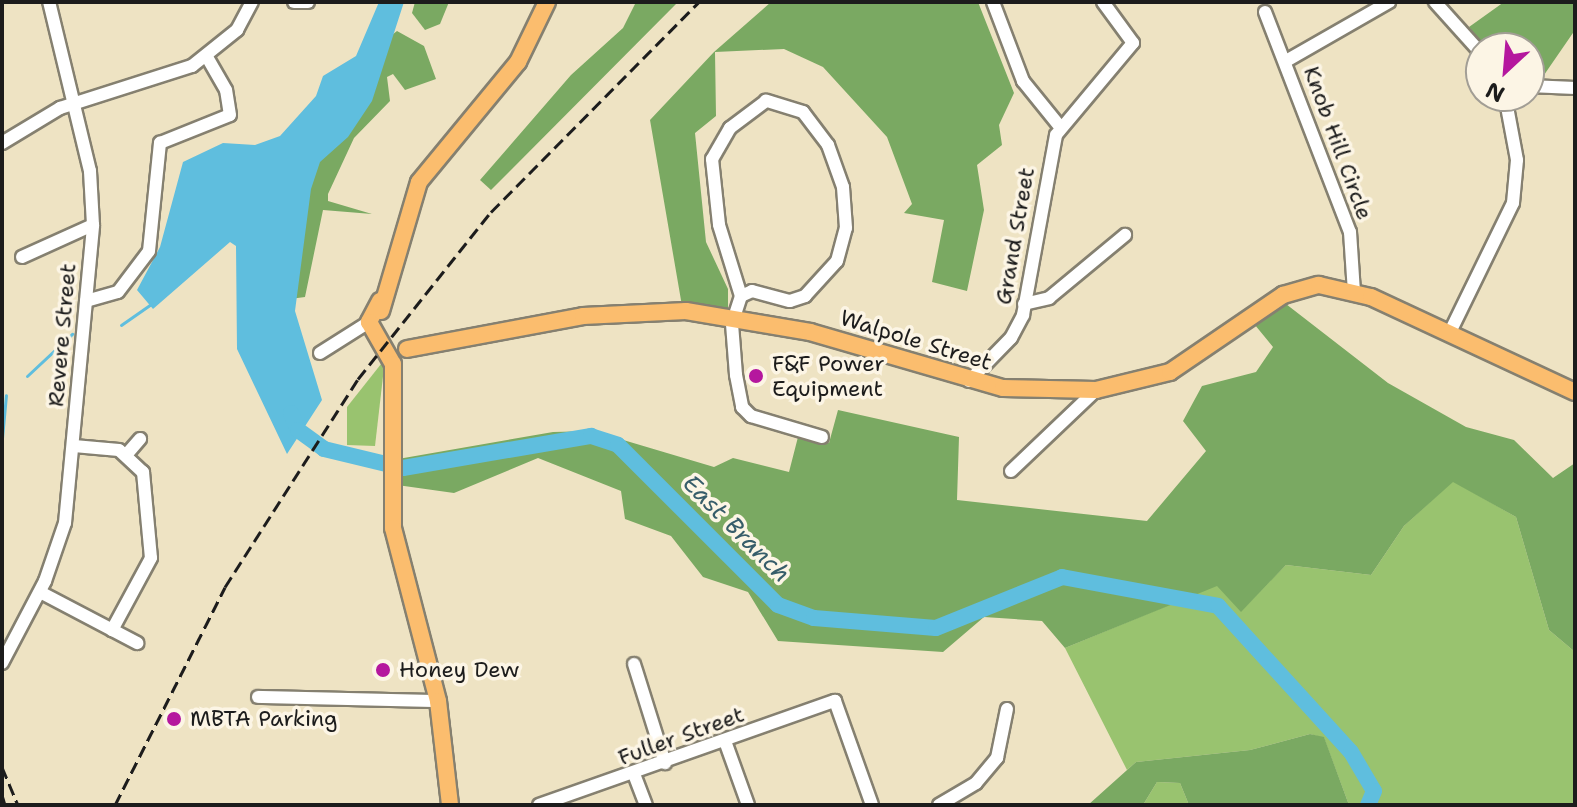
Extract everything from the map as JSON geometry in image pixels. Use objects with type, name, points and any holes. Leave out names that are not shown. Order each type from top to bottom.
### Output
[{"type":"main road","points":[[400,351],[369,322],[380,301],[419,182],[518,62],[547,2]]},
{"type":"main road","name":"Walpole Street","points":[[400,351],[439,341],[616,312],[734,316],[969,381],[1096,390],[1170,372],[1302,287],[1354,292],[1451,330],[1575,392]]},
{"type":"main road","points":[[380,301],[379,327],[400,351],[389,476],[401,565],[438,701],[446,804]]},
{"type":"street","name":"Revere Street","points":[[2,663],[40,592],[65,523],[93,225],[93,188],[49,2]]},
{"type":"street","points":[[2,143],[74,103],[145,85],[207,57],[237,30],[252,2]]},
{"type":"street","points":[[294,2],[308,2]]},
{"type":"street","points":[[993,2],[1023,81],[1061,128]]},
{"type":"street","name":"Grand Street","points":[[969,381],[1011,338],[1024,304],[1049,157],[1061,128],[1133,43],[1103,2]]},
{"type":"street","points":[[1286,61],[1389,2]]},
{"type":"street","points":[[1435,2],[1465,35]]},
{"type":"street","name":"Knob Hill Circle","points":[[1265,12],[1350,232],[1354,292]]},
{"type":"street","points":[[86,301],[118,292],[149,251],[160,143],[230,115],[226,90],[207,57]]},
{"type":"street","points":[[1545,87],[1575,88]]},
{"type":"street","points":[[741,296],[752,291],[790,301],[805,296],[837,261],[846,228],[843,187],[828,145],[803,112],[766,101],[730,128],[712,159],[719,225],[741,296],[734,316],[742,407],[766,424],[822,437]]},
{"type":"street","points":[[1451,330],[1513,203],[1517,160],[1508,112]]},
{"type":"street","points":[[22,257],[93,225]]},
{"type":"street","points":[[1024,304],[1049,298],[1125,235]]},
{"type":"street","points":[[320,353],[369,322]]},
{"type":"street","points":[[1011,471],[1096,390]]},
{"type":"street","points":[[127,454],[140,439]]},
{"type":"street","points":[[74,446],[127,454],[143,472],[151,558],[105,631]]},
{"type":"street","points":[[40,592],[105,631],[137,643]]},
{"type":"street","points":[[634,664],[665,763]]},
{"type":"street","points":[[258,697],[438,701]]},
{"type":"street","name":"Fuller Street","points":[[539,805],[835,701],[872,805]]},
{"type":"street","points":[[939,805],[976,783],[997,758],[1007,709]]},
{"type":"street","points":[[725,741],[748,805]]},
{"type":"street","points":[[634,774],[646,805]]},
{"type":"green space","points":[[415,2],[449,2],[440,24],[425,30],[412,13]]},
{"type":"green space","points":[[636,2],[678,2],[491,190],[480,180],[571,75],[623,28]]},
{"type":"green space","points":[[771,2],[978,2],[1014,93],[999,125],[1002,145],[977,165],[984,210],[967,291],[932,282],[944,220],[904,213],[912,204],[887,137],[823,67],[784,49],[715,52],[716,116],[695,133],[706,242],[728,289],[728,310],[682,306],[650,120],[714,52]]},
{"type":"green space","points":[[1504,2],[1575,2],[1575,30],[1545,74],[1545,32],[1473,32],[1469,27]]},
{"type":"green space","points":[[397,31],[424,46],[436,79],[405,90],[393,74],[387,77],[390,101],[354,138],[328,194],[328,201],[372,214],[323,210],[305,297],[290,299],[299,186],[378,46]]},
{"type":"green space","points":[[1286,304],[1388,383],[1466,427],[1514,440],[1553,478],[1575,463],[1575,652],[1549,630],[1516,517],[1453,482],[1404,526],[1371,575],[1286,565],[1241,612],[1217,586],[1065,648],[1042,621],[984,617],[943,652],[778,641],[748,592],[703,577],[671,536],[625,519],[621,491],[538,458],[454,493],[397,485],[398,459],[553,432],[593,431],[714,467],[733,458],[789,472],[798,437],[829,443],[838,410],[959,437],[957,500],[1147,521],[1206,451],[1183,421],[1202,386],[1256,372],[1273,347],[1255,325]]},
{"type":"green space","points":[[385,359],[375,446],[347,445],[347,407]]},
{"type":"green space","points":[[1453,481],[1516,517],[1549,630],[1575,652],[1575,805],[1349,805],[1324,738],[1310,734],[1250,750],[1136,762],[1127,770],[1065,648],[1217,585],[1241,611],[1286,565],[1371,575],[1404,526]]},
{"type":"green space","points":[[1310,734],[1324,737],[1349,805],[1189,805],[1180,783],[1157,782],[1143,805],[1088,805],[1136,762],[1250,750]]},
{"type":"green space","points":[[1157,782],[1180,783],[1189,805],[1143,805]]},
{"type":"water","points":[[379,2],[404,2],[372,101],[348,137],[320,162],[311,189],[295,311],[322,400],[287,454],[237,349],[236,246],[230,242],[153,309],[137,290],[160,247],[183,162],[223,143],[255,145],[280,136],[316,96],[323,76],[356,56]]},
{"type":"waterway","points":[[121,325],[150,305]]},
{"type":"waterway","points":[[27,376],[72,334]]},
{"type":"waterway","points":[[2,438],[6,395]]},
{"type":"waterway","name":"East Branch","points":[[291,413],[298,430],[324,449],[403,468],[591,436],[618,445],[778,605],[814,618],[936,628],[1062,577],[1218,606],[1351,752],[1374,791],[1368,805]]},
{"type":"railway","points":[[115,805],[225,587],[358,379],[491,212],[699,2]]},
{"type":"railway","points":[[2,767],[18,805]]},
{"type":"railway","points":[[2,795],[5,805]]},
{"type":"place","name":"F&F Power Equipment","points":[[756,376]]},
{"type":"place","name":"Honey Dew","points":[[383,670]]},
{"type":"place","name":"MBTA Parking","points":[[174,719]]}]
